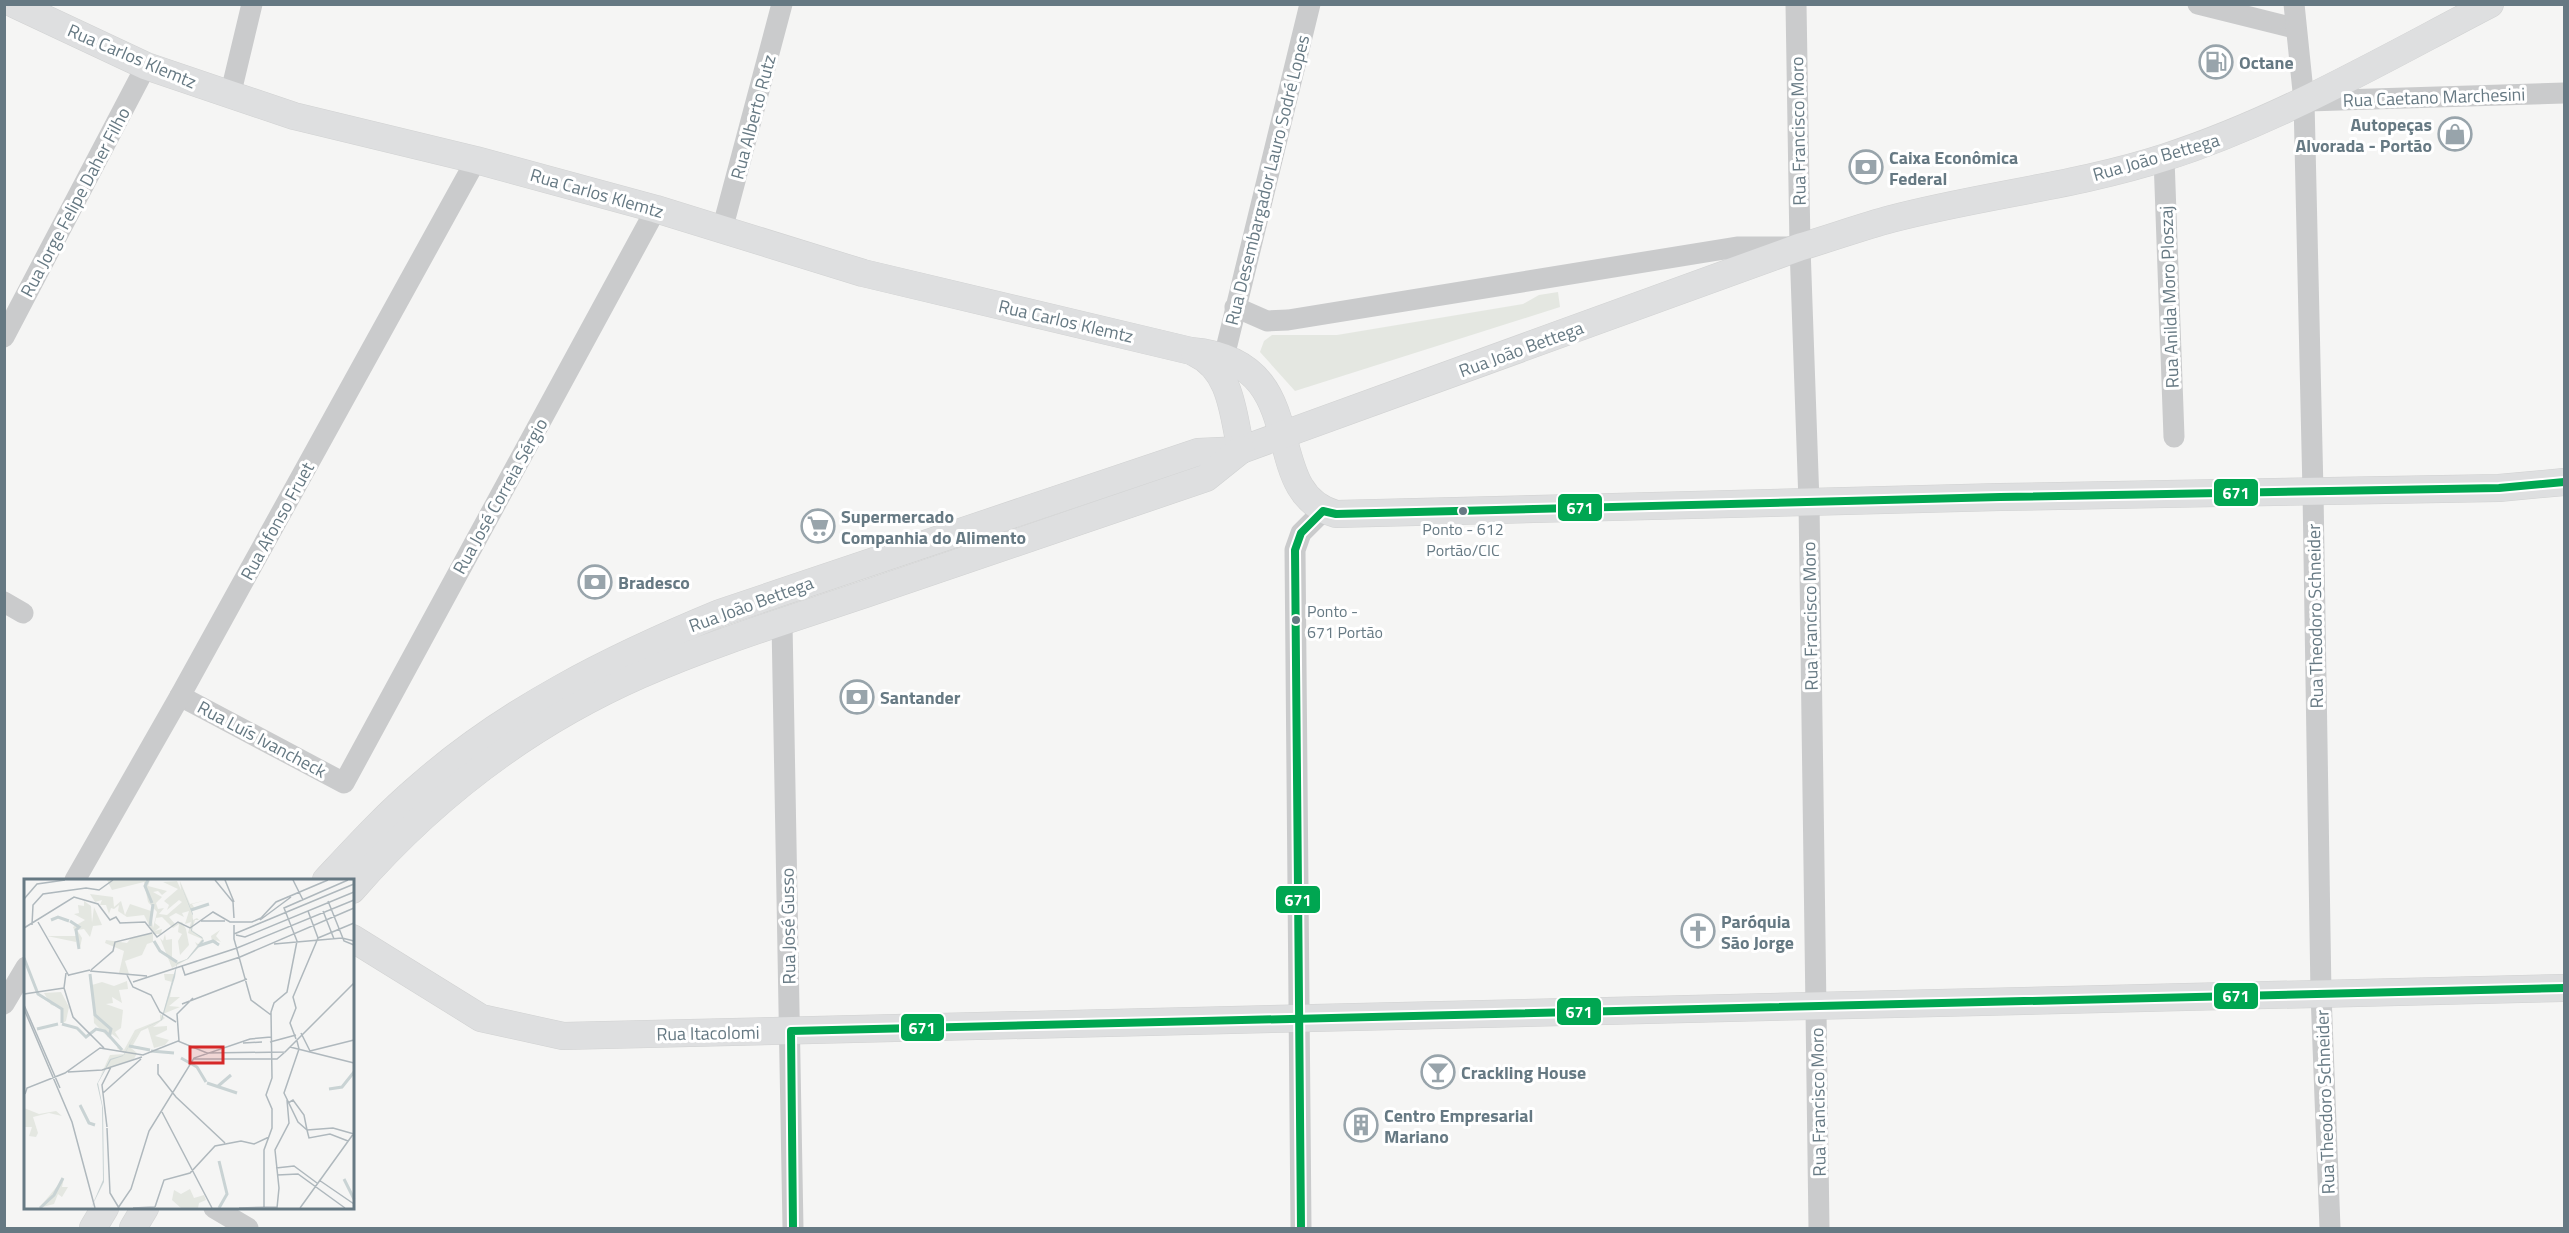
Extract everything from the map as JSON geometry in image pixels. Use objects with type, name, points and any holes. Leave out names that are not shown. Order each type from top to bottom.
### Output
[{"type":"main road","name":"Rua Carlos Klemtz","points":[[14,4],[146,66],[294,116],[476,160],[656,209],[863,273],[1224,357],[1248,370],[1260,382],[1271,400],[1282,435]]},
{"type":"main road","name":"Rua João Bettega","points":[[327,879],[420,786],[511,717],[557,690],[660,638],[720,613],[1198,452],[1240,450],[1800,247],[1891,219],[2094,176],[2164,158],[2235,133],[2304,101],[2490,4]]},
{"type":"main road","name":"Rua Carlos Klemtz","points":[[1191,351],[1209,361],[1223,378],[1228,390],[1240,450]]},
{"type":"main road","points":[[1282,435],[1300,489],[1306,498],[1323,511],[1336,514],[2499,488],[2565,483]]},
{"type":"main road","name":"Rua João Bettega","points":[[354,888],[408,831],[453,789],[500,753],[552,721],[640,675],[684,657],[1206,478],[1240,450]]},
{"type":"main road","points":[[337,879],[351,853]]},
{"type":"main road","name":"Rua Itacolomi","points":[[354,939],[481,1018],[563,1036],[2565,988]]},
{"type":"main road","points":[[93,1228],[104,1209]]},
{"type":"main road","points":[[133,1228],[144,1209]]},
{"type":"street","points":[[230,96],[252,4]]},
{"type":"street","name":"Rua Alberto Rutz","points":[[722,230],[782,4]]},
{"type":"street","name":"Rua Desembargador Lauro Sodré Lopes","points":[[1224,357],[1310,4]]},
{"type":"street","name":"Rua Francisco Moro","points":[[1796,4],[1800,247],[1809,502],[1819,1228]]},
{"type":"street","points":[[2198,4],[2294,28]]},
{"type":"street","name":"Rua Theodoro Schneider","points":[[2294,4],[2294,28],[2304,101],[2321,994],[2330,1228]]},
{"type":"street","name":"Rua Jorge Felipe Daher Filho","points":[[4,337],[146,66]]},
{"type":"street","name":"Rua Caetano Marchesini","points":[[2304,101],[2565,93]]},
{"type":"street","name":"Rua Anilda Moro Ploszaj","points":[[2164,158],[2174,437]]},
{"type":"street","name":"Rua Afonso Fruet","points":[[76,879],[180,696],[476,160]]},
{"type":"street","name":"Rua José Correia Sérgio","points":[[344,783],[656,209]]},
{"type":"street","name":"Rua João Bettega","points":[[1235,307],[1267,321],[1288,320],[1737,247],[1800,247]]},
{"type":"street","points":[[1301,1228],[1295,550],[1301,533],[1323,511]]},
{"type":"street","points":[[4,602],[23,613]]},
{"type":"street","name":"Rua José Gusso","points":[[783,623],[793,1228]]},
{"type":"street","name":"Rua Luís Ivancheck","points":[[180,696],[344,783]]},
{"type":"street","points":[[4,1004],[24,971]]},
{"type":"street","points":[[216,1209],[248,1228]]},
{"type":"shaded area","points":[[1558,292],[1560,307],[1295,391],[1260,352],[1264,341],[1272,335],[1337,335],[1523,304],[1539,295]]},
{"type":"transit line","name":"671","points":[[1301,1228],[1295,550],[1301,533],[1323,511],[1336,514],[2000,497],[2499,488],[2564,482]]},
{"type":"transit line","name":"671","points":[[793,1228],[791,1031],[2564,988]]},
{"type":"place","name":"Octane","points":[[2216,62]]},
{"type":"place","name":"Autopeças Alvorada - Portão","points":[[2455,134]]},
{"type":"place","name":"Caixa Econômica Federal","points":[[1866,167]]},
{"type":"place","name":"Ponto - 612 Portão/CIC","points":[[1463,511]]},
{"type":"place","name":"Supermercado Companhia do Alimento","points":[[818,526]]},
{"type":"place","name":"Bradesco","points":[[595,582]]},
{"type":"place","name":"Ponto - 671 Portão","points":[[1296,620]]},
{"type":"place","name":"Santander","points":[[857,697]]},
{"type":"place","name":"Paróquia São Jorge","points":[[1698,931]]},
{"type":"place","name":"Crackling House","points":[[1438,1072]]},
{"type":"place","name":"Centro Empresarial Mariano","points":[[1361,1125]]}]
